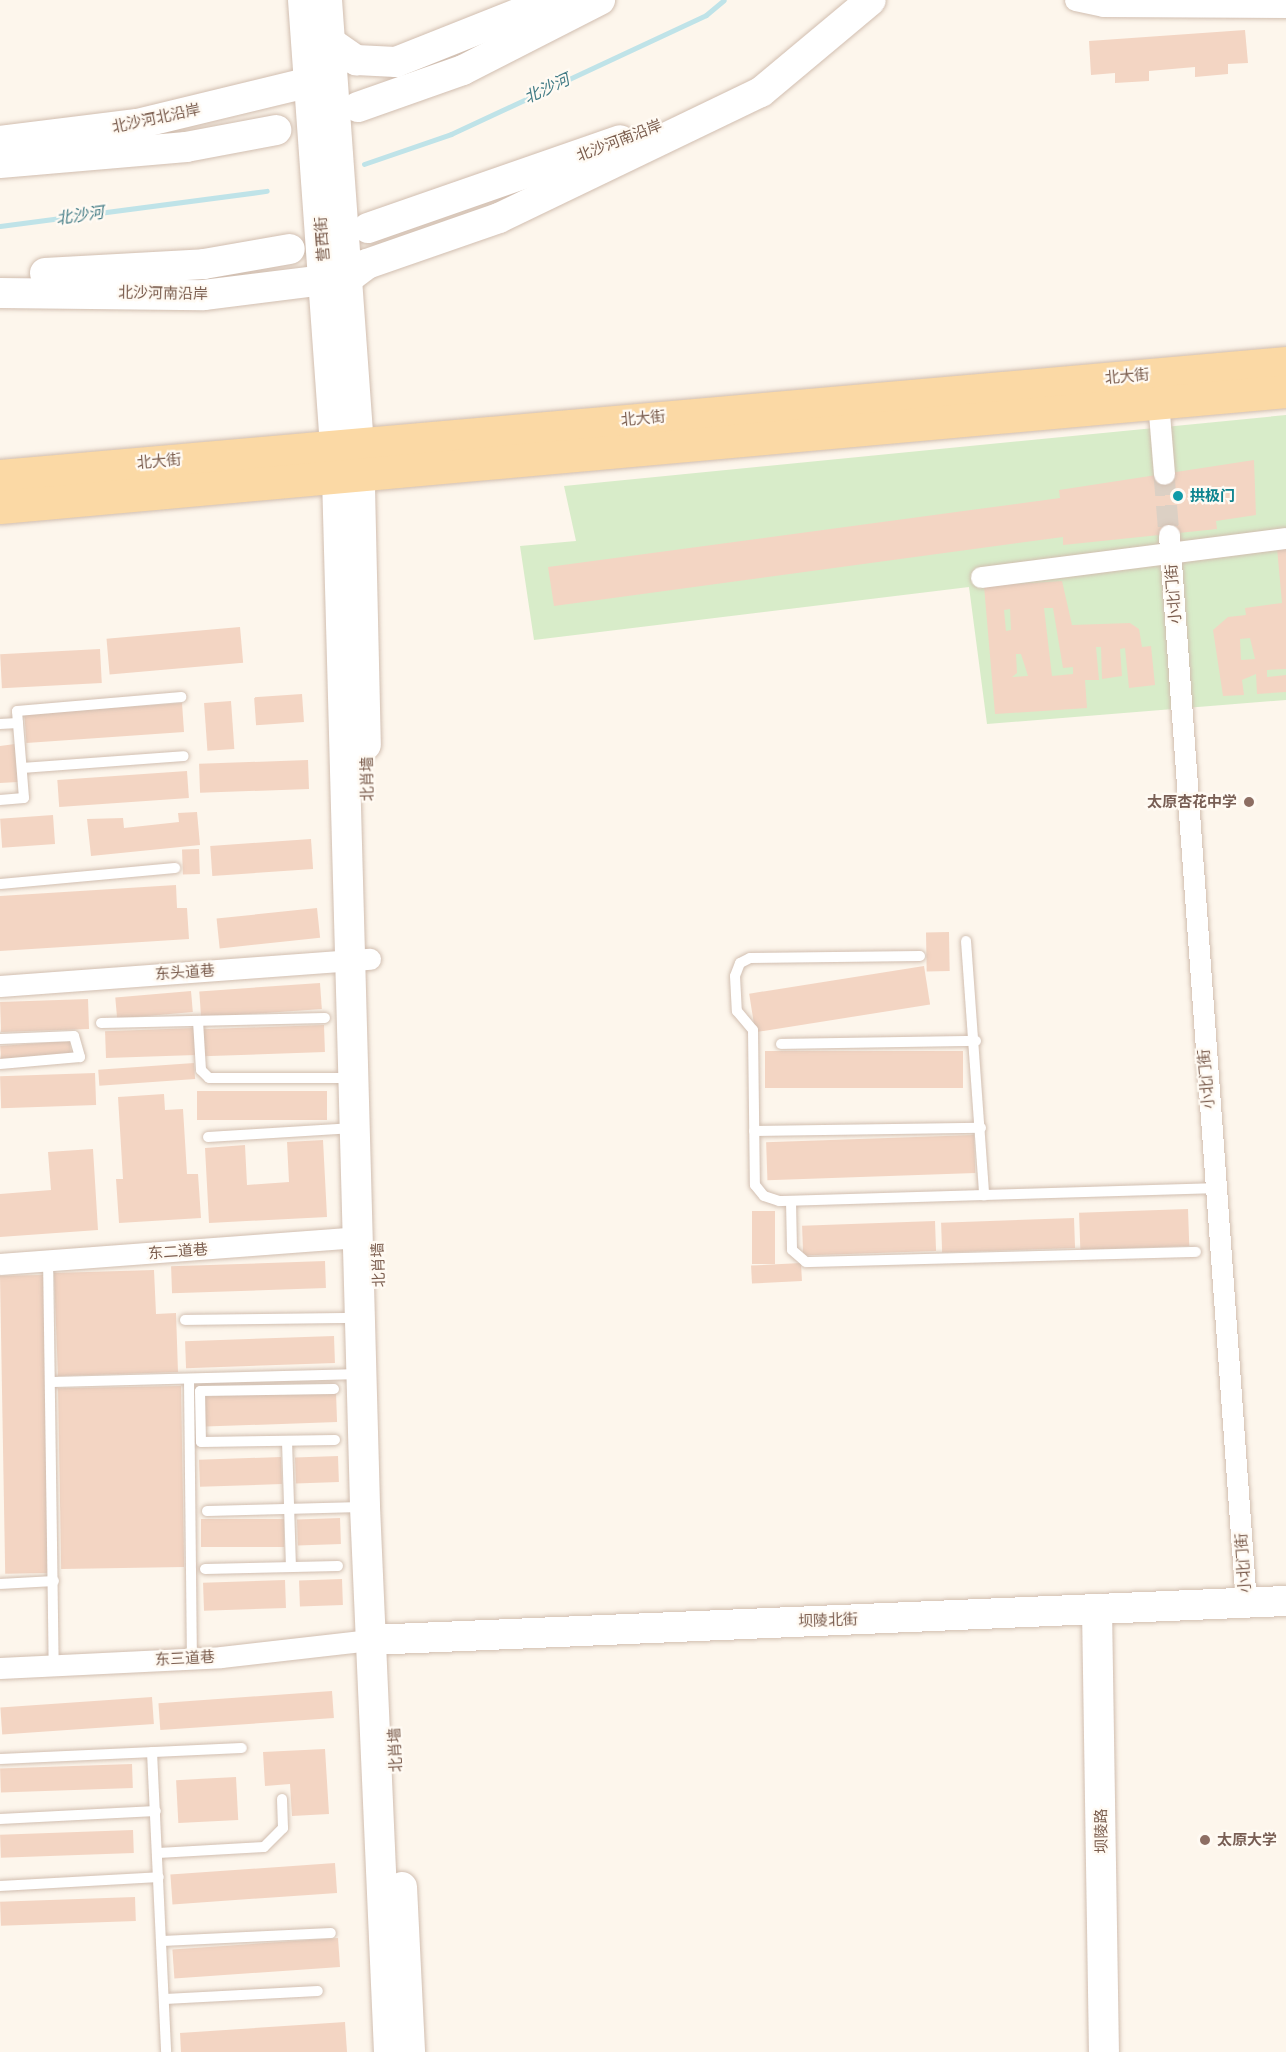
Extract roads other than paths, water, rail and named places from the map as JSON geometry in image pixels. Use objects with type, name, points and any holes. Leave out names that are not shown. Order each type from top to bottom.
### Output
[{"type":"main road","name":"北大街","points":[[0,476],[1286,363]]},
{"type":"main road","points":[[0,507],[1286,391]]},
{"type":"street","name":"营西街","points":[[303,0],[310,82],[326,129],[344,225],[336,279],[348,477]]},
{"type":"street","name":"营西街","points":[[326,129],[330,42],[327,0]]},
{"type":"street","points":[[330,42],[356,60],[396,62],[552,0]]},
{"type":"street","points":[[358,107],[463,70],[600,0]]},
{"type":"street","name":"北沙河南沿岸","points":[[344,225],[660,125],[754,78],[842,0]]},
{"type":"street","points":[[336,279],[367,264],[499,218],[761,92],[810,57],[871,0]]},
{"type":"street","points":[[1075,0],[1103,6],[1286,6]]},
{"type":"street","name":"北沙河北沿岸","points":[[0,141],[137,124],[310,82]]},
{"type":"street","name":"北沙河北沿岸","points":[[0,163],[186,147],[276,130]]},
{"type":"street","name":"北沙河南沿岸","points":[[0,275],[204,264],[290,249]]},
{"type":"street","name":"北沙河南沿岸","points":[[0,293],[204,295],[336,279]]},
{"type":"street","points":[[1158,401],[1164,474]]},
{"type":"street","name":"北肖墙","points":[[348,477],[380,1639],[410,2052]]},
{"type":"street","name":"小北门街","points":[[981,577],[1170,545],[1286,538]]},
{"type":"street","name":"小北门街","points":[[1170,545],[1246,1603]]},
{"type":"street","points":[[361,959],[354,1078],[359,1318],[365,1507],[380,1639],[389,2052]]},
{"type":"street","name":"东头道巷","points":[[0,986],[361,959]]},
{"type":"street","name":"东二道巷","points":[[0,1264],[48,1256],[357,1232]]},
{"type":"street","name":"东二道巷","points":[[0,1254],[48,1256]]},
{"type":"street","name":"坝陵北街","points":[[380,1639],[1286,1601]]},
{"type":"street","name":"坝陵路","points":[[1097,1609],[1104,2052]]},
{"type":"street","name":"东三道巷","points":[[0,1668],[192,1658],[380,1639]]},
{"type":"lane","points":[[0,800],[24,798],[18,711],[181,697]]},
{"type":"lane","points":[[0,724],[18,723]]},
{"type":"lane","points":[[22,768],[184,756]]},
{"type":"lane","points":[[0,884],[175,868]]},
{"type":"lane","points":[[966,941],[976,1041],[984,1195]]},
{"type":"lane","points":[[920,956],[750,958],[740,963],[735,976],[737,1011],[753,1030],[755,1185],[764,1196],[791,1201],[1215,1188]]},
{"type":"lane","points":[[101,1023],[325,1018]]},
{"type":"lane","points":[[198,1021],[201,1070],[209,1078],[354,1078]]},
{"type":"lane","points":[[0,1040],[74,1036],[80,1057],[0,1064]]},
{"type":"lane","points":[[782,1044],[976,1041]]},
{"type":"lane","points":[[208,1137],[355,1127]]},
{"type":"lane","points":[[754,1131],[981,1128]]},
{"type":"lane","points":[[791,1201],[792,1250],[806,1262],[1196,1252]]},
{"type":"lane","points":[[48,1256],[53,1382],[54,1665]]},
{"type":"lane","points":[[185,1320],[359,1318]]},
{"type":"lane","points":[[53,1382],[361,1374]]},
{"type":"lane","points":[[189,1380],[192,1658]]},
{"type":"lane","points":[[334,1389],[200,1391],[201,1442],[334,1440]]},
{"type":"lane","points":[[287,1441],[291,1567]]},
{"type":"lane","points":[[207,1512],[365,1507]]},
{"type":"lane","points":[[205,1569],[338,1566]]},
{"type":"lane","points":[[0,1584],[54,1581]]},
{"type":"lane","points":[[0,1759],[242,1748]]},
{"type":"lane","points":[[152,1752],[166,2052]]},
{"type":"lane","points":[[158,1853],[264,1847],[283,1828],[282,1799]]},
{"type":"lane","points":[[0,1819],[156,1810]]},
{"type":"lane","points":[[0,1886],[159,1877]]},
{"type":"lane","points":[[162,1941],[331,1933]]},
{"type":"lane","points":[[165,1999],[318,1991]]},
{"type":"waterway","name":"北沙河","points":[[364,164],[451,134],[706,15],[724,0]]},
{"type":"waterway","name":"北沙河","points":[[0,226],[267,191]]},
{"type":"tunnel","points":[[1164,474],[1169,535]]},
{"type":"place","name":"拱极门","points":[[1178,496]]},
{"type":"place","name":"太原杏花中学","points":[[1249,802]]},
{"type":"place","name":"太原大学","points":[[1205,1840]]}]
